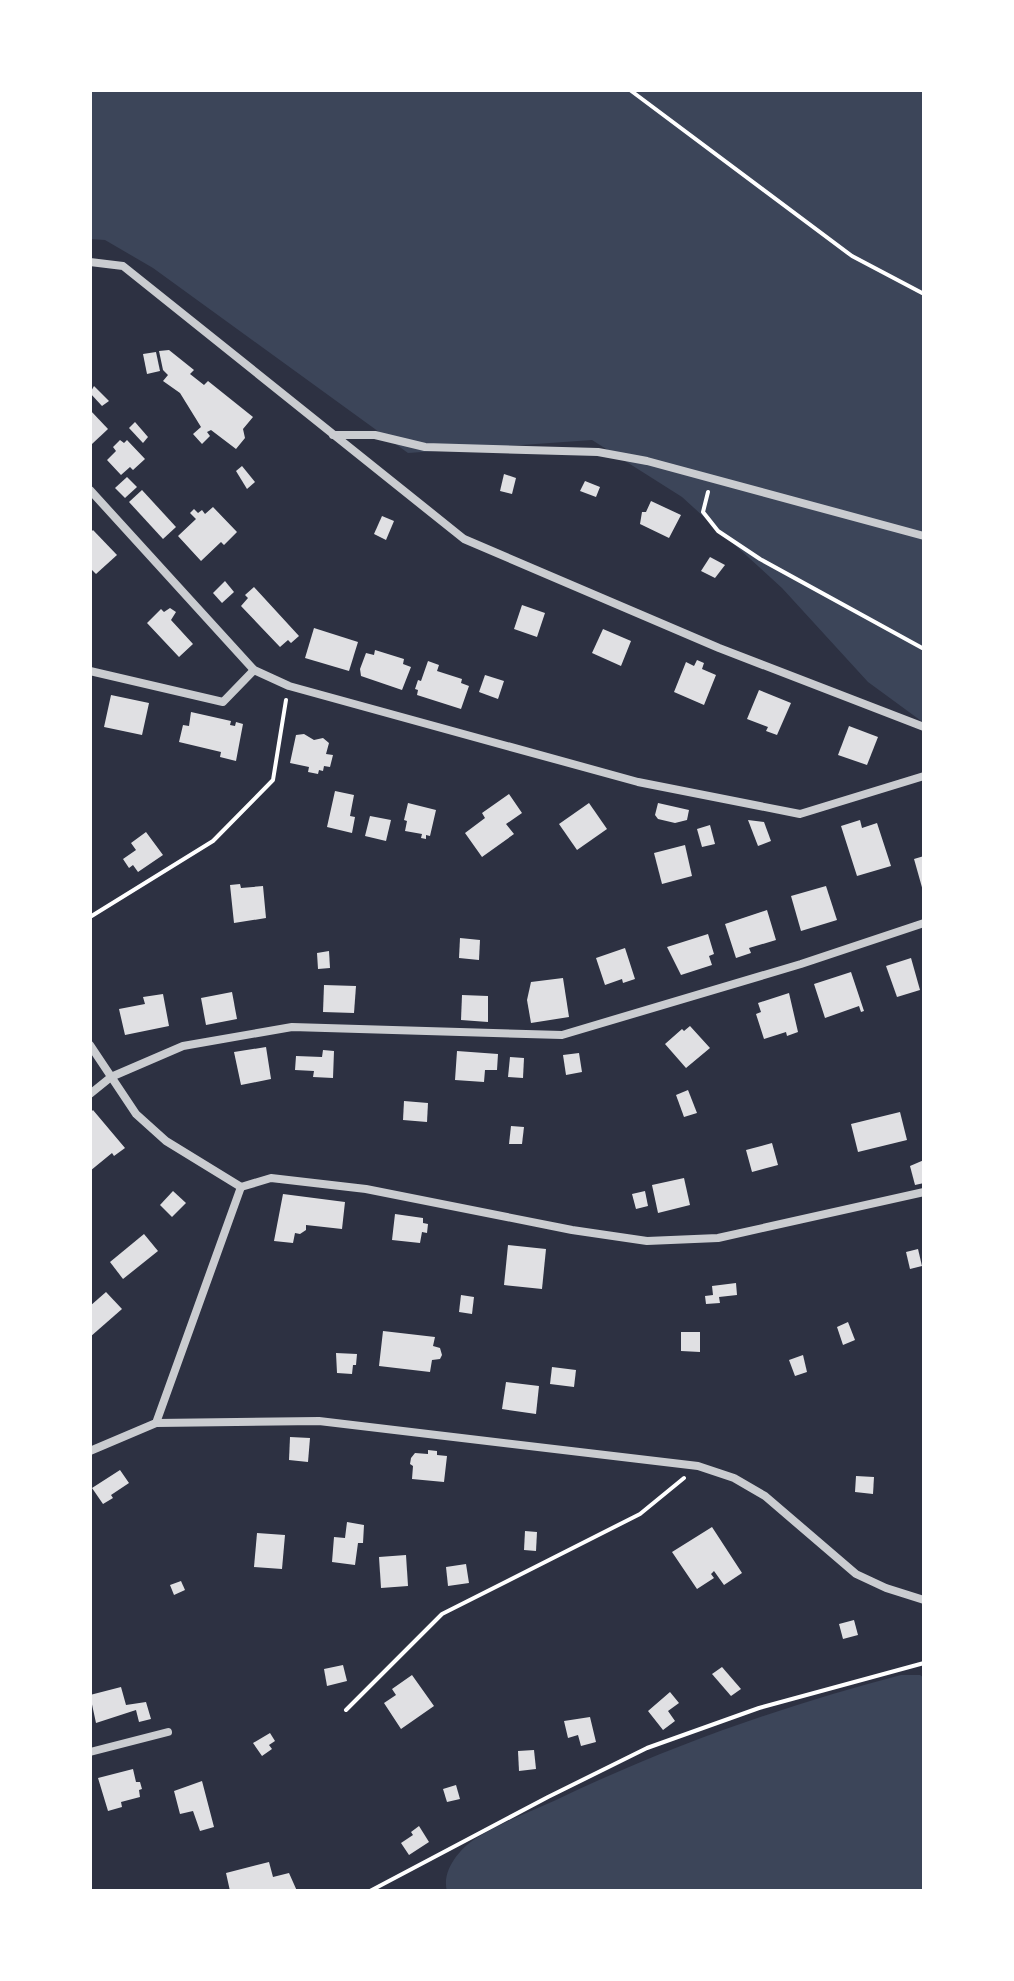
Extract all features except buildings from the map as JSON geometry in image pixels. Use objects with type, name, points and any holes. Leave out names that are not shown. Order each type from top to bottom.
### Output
[{"type":"street","points":[[90,262],[123,266],[464,539],[719,648],[924,727]]},
{"type":"street","points":[[332,435],[375,435],[425,447],[598,452],[691,473],[924,536]]},
{"type":"street","points":[[90,490],[254,670],[289,686],[638,782],[800,814],[924,776]]},
{"type":"street","points":[[90,671],[223,702],[254,670]]},
{"type":"street","points":[[90,1094],[111,1077],[183,1046],[292,1027],[562,1035],[801,964],[924,923]]},
{"type":"street","points":[[90,1045],[136,1114],[166,1141],[241,1187],[271,1178],[366,1189],[572,1230],[647,1241],[718,1238],[924,1192]]},
{"type":"street","points":[[156,1423],[241,1187]]},
{"type":"street","points":[[90,1451],[156,1423],[319,1421],[698,1466],[734,1478],[765,1496],[856,1574],[924,1600]]},
{"type":"street","points":[[90,1752],[168,1732]]},
{"type":"path","points":[[630,90],[852,256],[924,294]]},
{"type":"path","points":[[711,479],[703,512],[718,531],[760,559],[924,649]]},
{"type":"path","points":[[90,917],[213,841],[273,780],[289,686]]},
{"type":"path","points":[[346,1710],[442,1614],[640,1514],[698,1466]]},
{"type":"path","points":[[370,1891],[647,1748],[759,1708],[924,1663]]},
{"type":"shaded area","points":[[90,90],[924,90],[924,723],[868,682],[782,588],[682,497],[592,440],[408,453],[153,268],[105,240],[90,239]]},
{"type":"shaded area","points":[[901,1675],[920,1675],[924,1678],[924,1891],[447,1891],[447,1875],[459,1853],[478,1837],[506,1822],[640,1762],[725,1729]]}]
